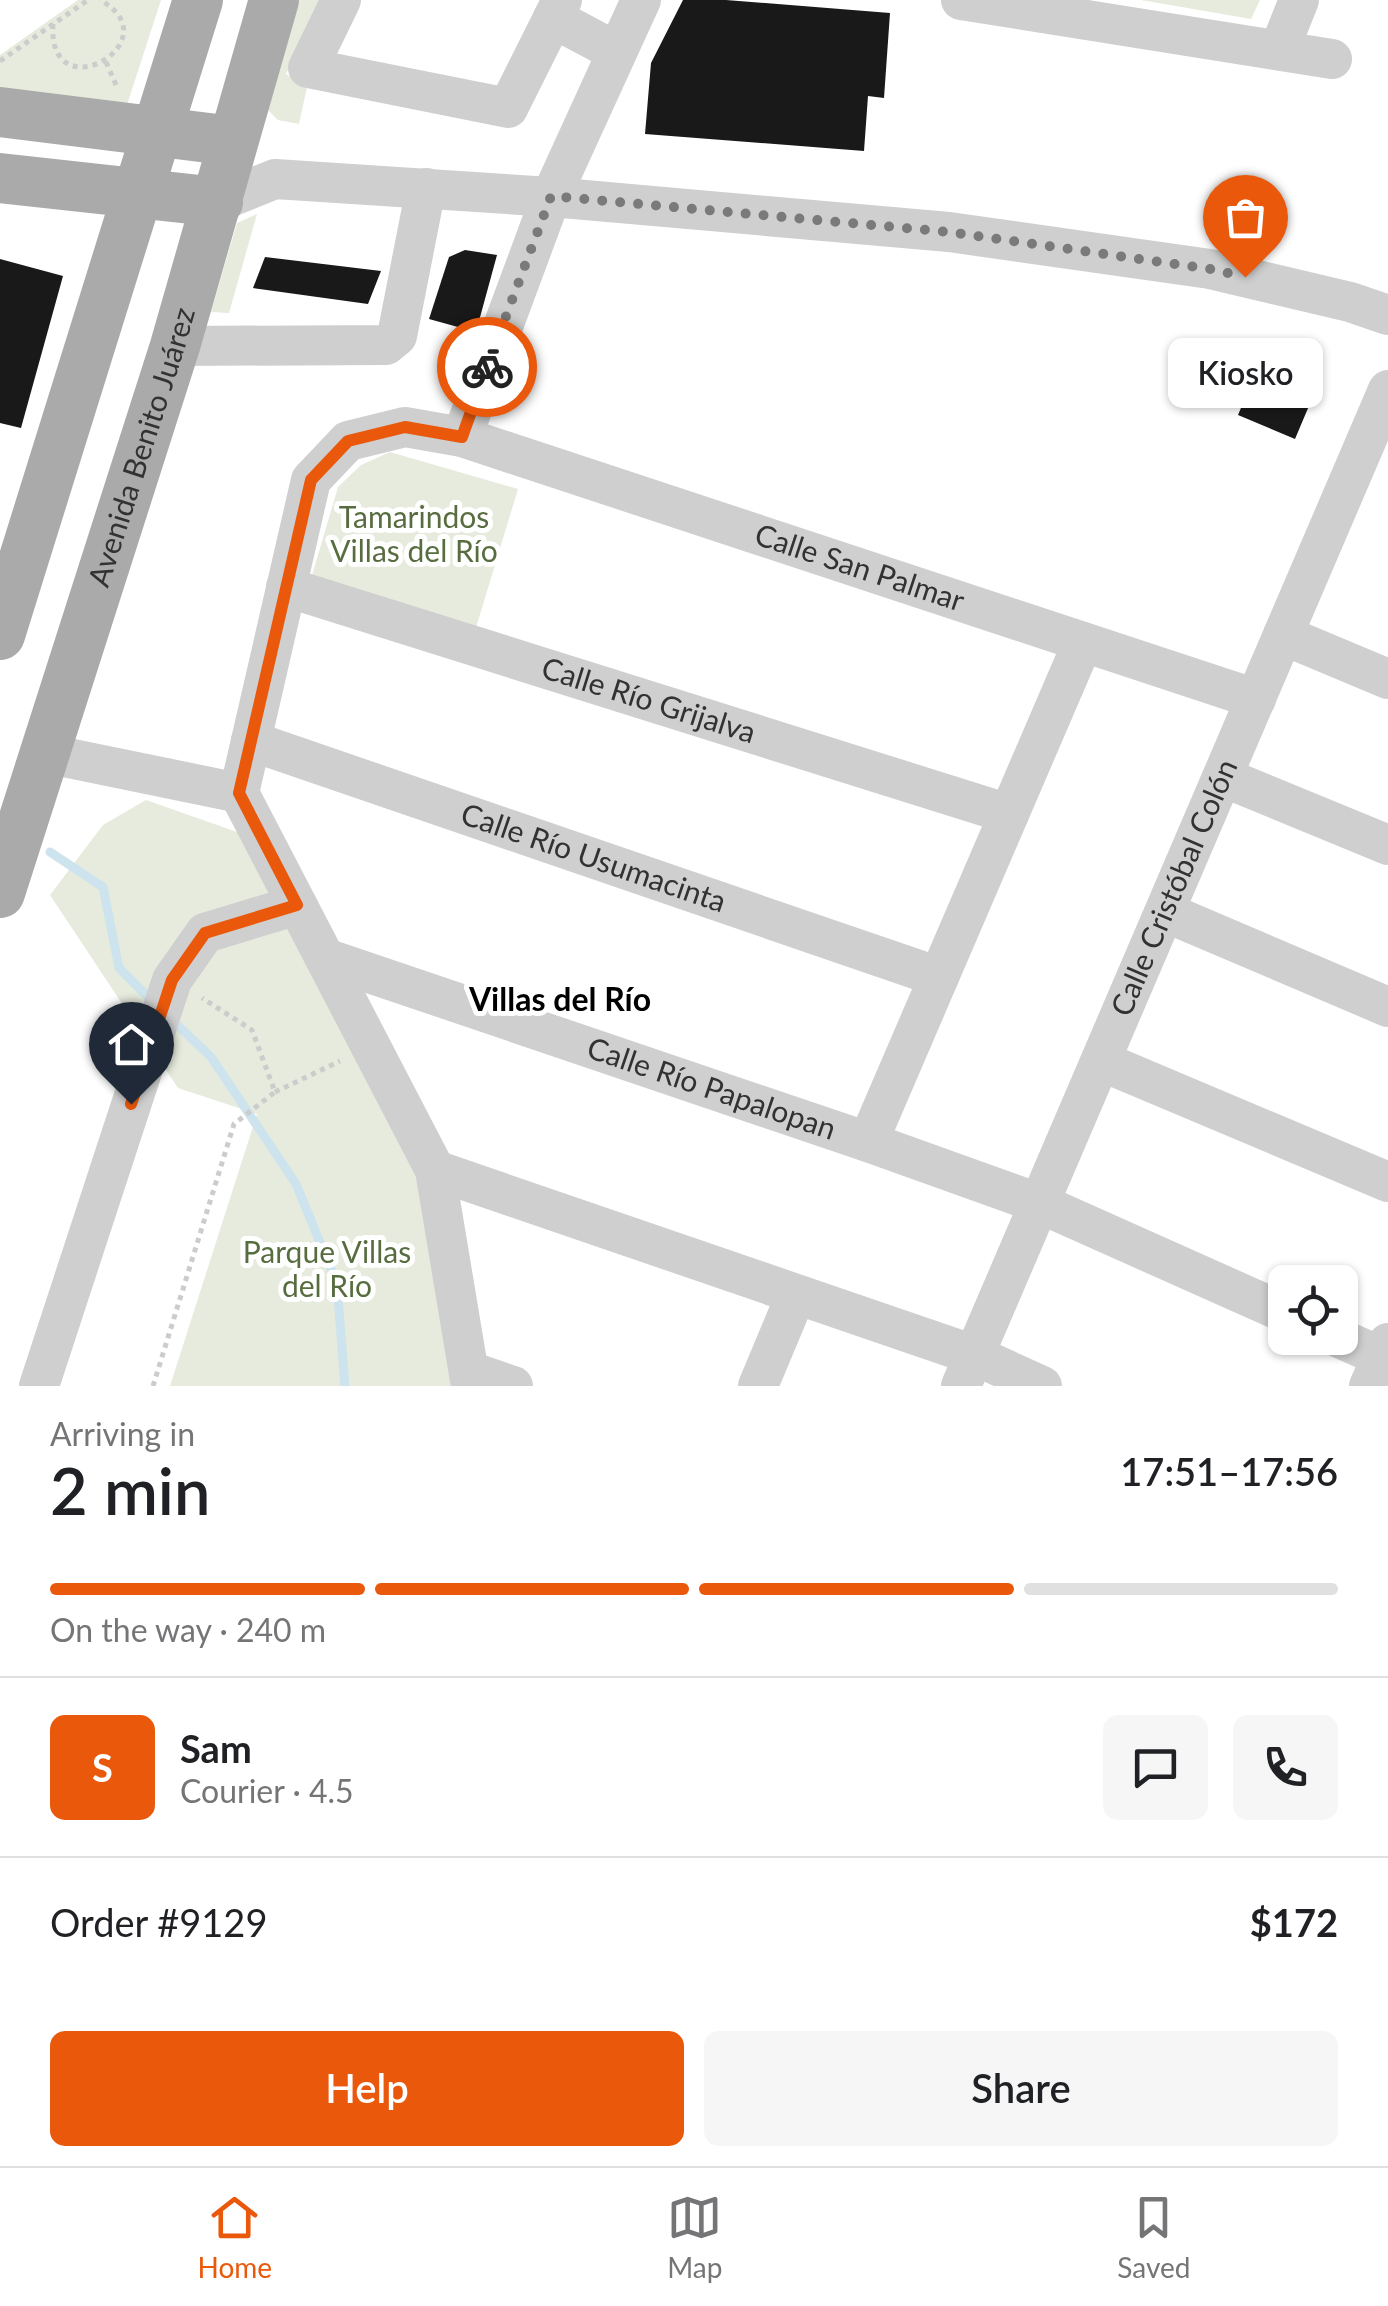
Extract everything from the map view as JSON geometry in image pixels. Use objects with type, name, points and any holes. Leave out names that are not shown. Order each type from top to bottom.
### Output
[{"type":"main road","points":[[0,635],[198,0]]},
{"type":"main road","name":"Avenida Benito Juárez","points":[[0,893],[174,346],[274,0]]},
{"type":"main road","points":[[0,112],[233,141]]},
{"type":"main road","points":[[0,178],[218,202]]},
{"type":"street","points":[[341,0],[308,68],[508,108],[558,9],[615,50]]},
{"type":"street","points":[[462,437],[551,196],[641,0]]},
{"type":"street","points":[[961,0],[1332,59]]},
{"type":"street","points":[[1279,50],[1299,0]]},
{"type":"street","points":[[233,141],[275,179]]},
{"type":"street","points":[[218,202],[275,179],[551,196],[949,232],[1172,264],[1350,302],[1388,315]]},
{"type":"street","points":[[174,346],[386,345],[397,336],[426,188]]},
{"type":"street","name":"Calle Cristóbal Colón","points":[[967,1371],[1388,390]]},
{"type":"street","name":"Calle San Palmar","points":[[239,793],[311,480],[348,441],[405,427],[462,437],[1256,699]]},
{"type":"street","name":"Calle Río Grijalva","points":[[286,587],[1009,814]]},
{"type":"street","points":[[1283,635],[1388,679]]},
{"type":"street","points":[[868,1142],[1083,642]]},
{"type":"street","name":"Calle Río Usumacinta","points":[[251,741],[939,977]]},
{"type":"street","points":[[44,753],[239,793],[435,1170],[470,1379],[513,1386]]},
{"type":"street","points":[[1223,776],[1388,846]]},
{"type":"street","points":[[39,1386],[172,980],[205,933],[297,905]]},
{"type":"street","points":[[1165,912],[1388,1008]]},
{"type":"street","name":"Calle Río Papalopan","points":[[324,958],[1040,1204],[1268,1305]]},
{"type":"street","points":[[1101,1061],[1388,1182]]},
{"type":"street","points":[[435,1170],[796,1294],[967,1371],[1042,1386]]},
{"type":"street","points":[[758,1386],[796,1294]]},
{"type":"street","points":[[1358,1349],[1380,1362]]},
{"type":"path","points":[[0,61],[88,0]]},
{"type":"path","points":[[53,24],[52,37],[63,58],[84,68],[106,62],[120,46],[122,34],[116,13],[100,0]]},
{"type":"path","points":[[172,980],[252,1030],[275,1092]]},
{"type":"path","points":[[153,1386],[234,1124],[275,1092],[370,1046]]},
{"type":"green space","points":[[78,0],[161,0],[126,108],[0,93],[0,55]]},
{"type":"green space","points":[[299,0],[324,0],[286,74],[307,87],[299,124],[278,120],[266,108]]},
{"type":"green space","points":[[1141,0],[1260,0],[1251,19]]},
{"type":"green space","points":[[257,214],[229,313],[211,312],[237,223]]},
{"type":"green space","name":"Tamarindos Villas del Río","points":[[390,452],[518,489],[475,631],[310,582],[338,487],[361,465]]},
{"type":"green space","name":"Parque Villas del Río","points":[[146,800],[237,832],[430,1190],[460,1386],[170,1386],[257,1114],[178,1088],[50,895],[103,825]]},
{"type":"building","points":[[683,0],[890,13],[884,98],[868,96],[864,151],[645,134],[651,63]]},
{"type":"building","points":[[465,250],[497,255],[476,332],[429,319],[449,257]]},
{"type":"building","points":[[265,257],[381,271],[368,304],[253,288]]},
{"type":"building","points":[[0,259],[63,276],[21,428],[0,423]]},
{"type":"building","points":[[1275,364],[1306,377],[1314,394],[1295,439],[1238,415],[1259,365],[1272,370]]},
{"type":"waterway","points":[[50,852],[103,887],[119,968],[152,1001]]},
{"type":"waterway","points":[[170,1018],[211,1057],[296,1184],[337,1284],[345,1386]]},
{"type":"way so far","points":[[487,367],[551,196],[949,232],[1245,277]]},
{"type":"place","name":"Kiosko","points":[[1245,277]]},
{"type":"district","name":"Villas del Río","points":[[560,1000]]},
{"type":"route","points":[[131,1104],[172,980],[205,933],[297,905],[239,793],[311,480],[348,441],[405,427],[462,437],[487,367]]}]
